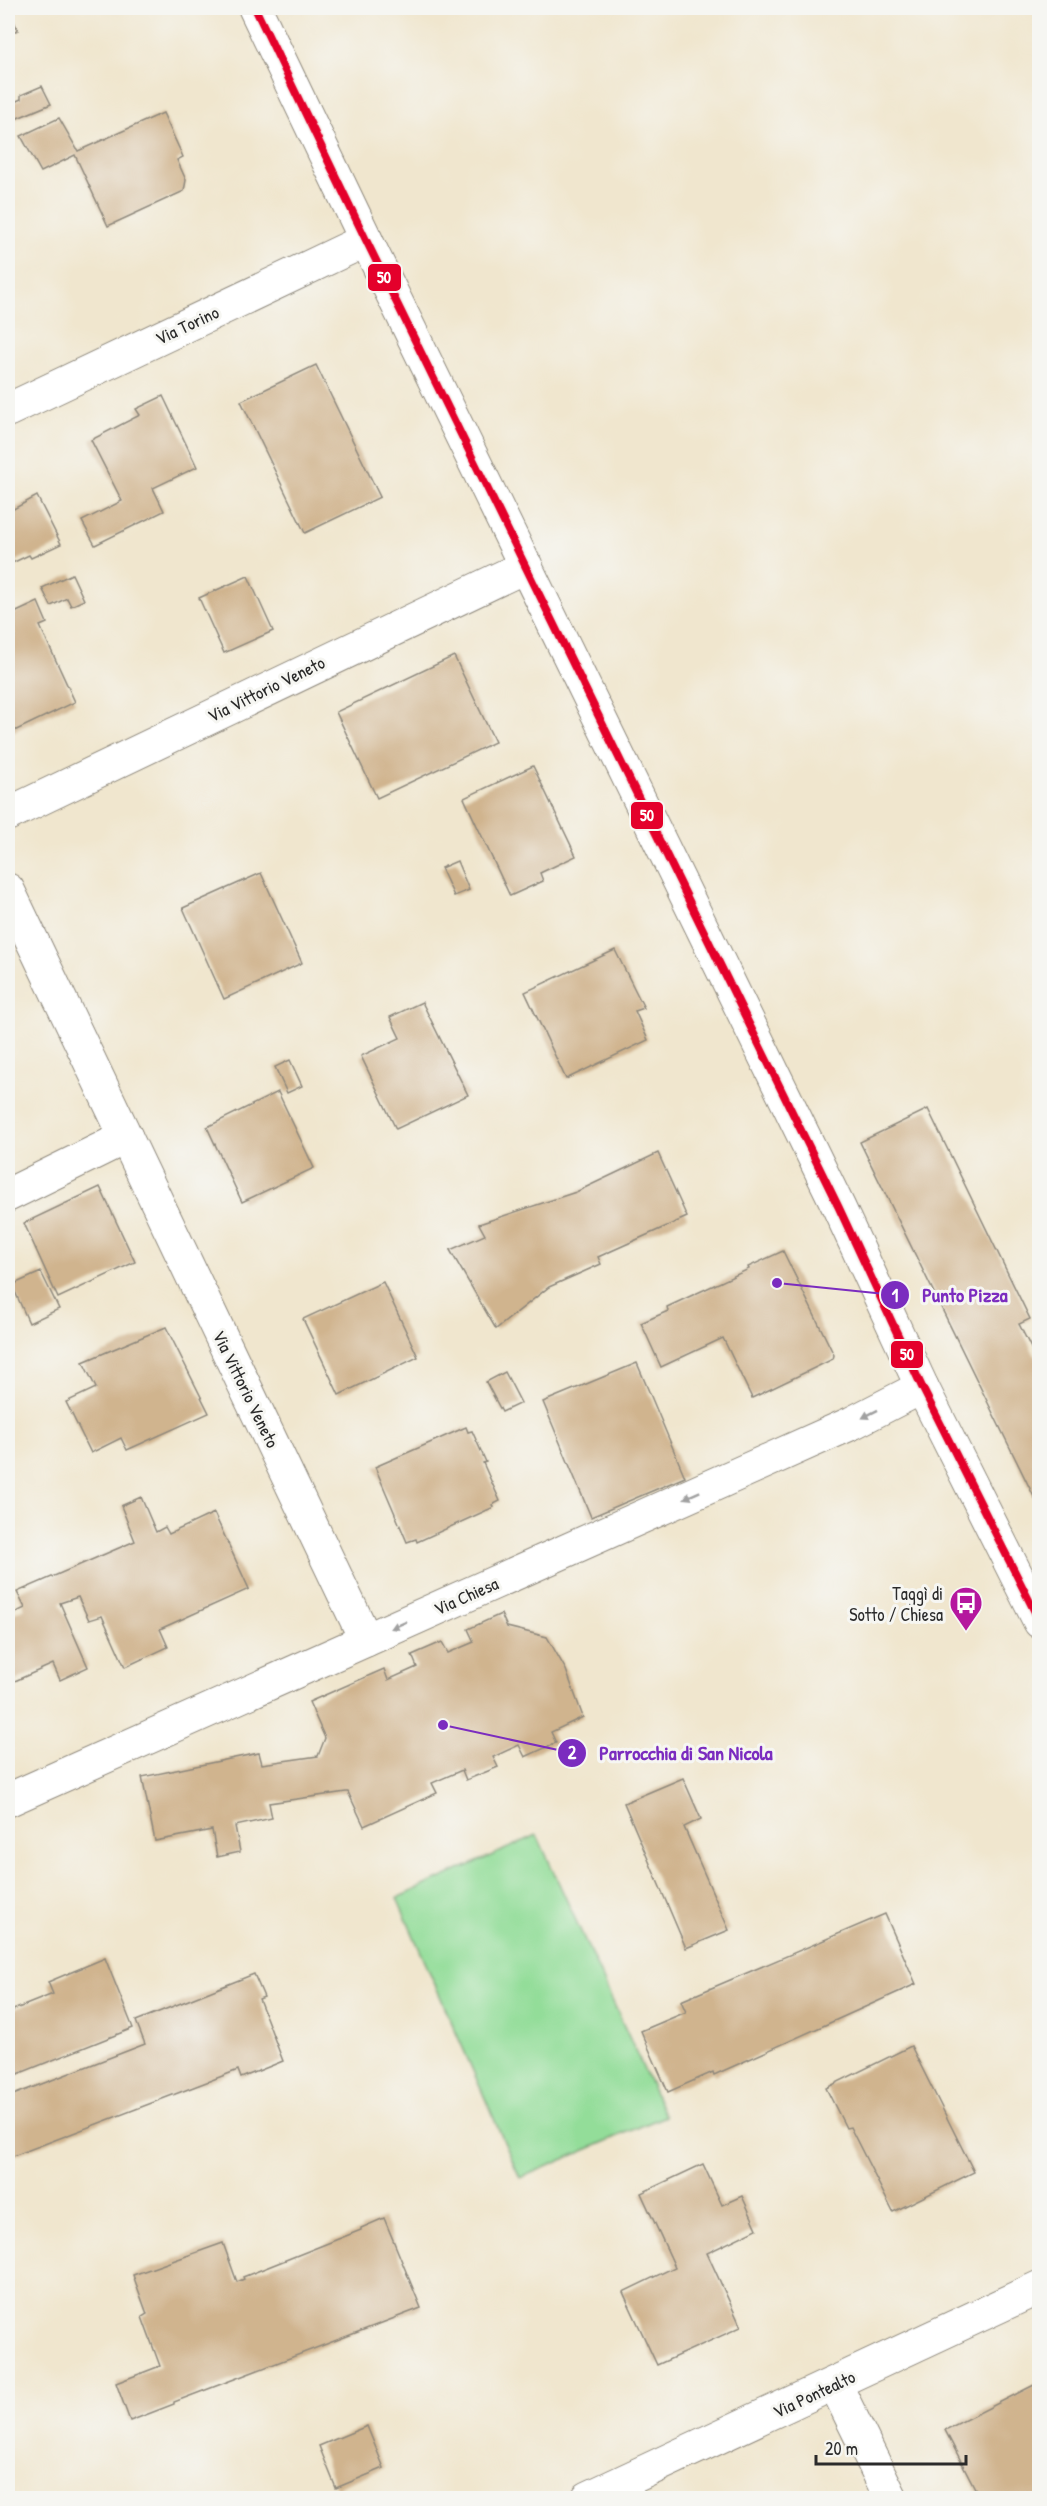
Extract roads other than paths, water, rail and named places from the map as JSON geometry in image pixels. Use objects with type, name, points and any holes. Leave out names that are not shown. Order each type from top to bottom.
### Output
[{"type":"street","points":[[255,8],[834,1197],[922,1387],[1040,1622]]},
{"type":"street","name":"Via Torino","points":[[8,410],[366,240]]},
{"type":"street","name":"Via Vittorio Veneto","points":[[8,814],[526,566]]},
{"type":"street","name":"Via Vittorio Veneto","points":[[8,890],[366,1640]]},
{"type":"street","points":[[8,1195],[126,1137]]},
{"type":"street","name":"Via Chiesa","points":[[8,1800],[852,1423],[922,1387]]},
{"type":"street","name":"Via Pontealto","points":[[588,2499],[1040,2287]]},
{"type":"street","points":[[835,2384],[891,2499]]},
{"type":"place","name":"Punto Pizza","points":[[777,1283]]},
{"type":"place","name":"Taggì di Sotto / Chiesa","points":[[966,1632]]},
{"type":"place","name":"Parrocchia di San Nicola","points":[[443,1725]]}]
